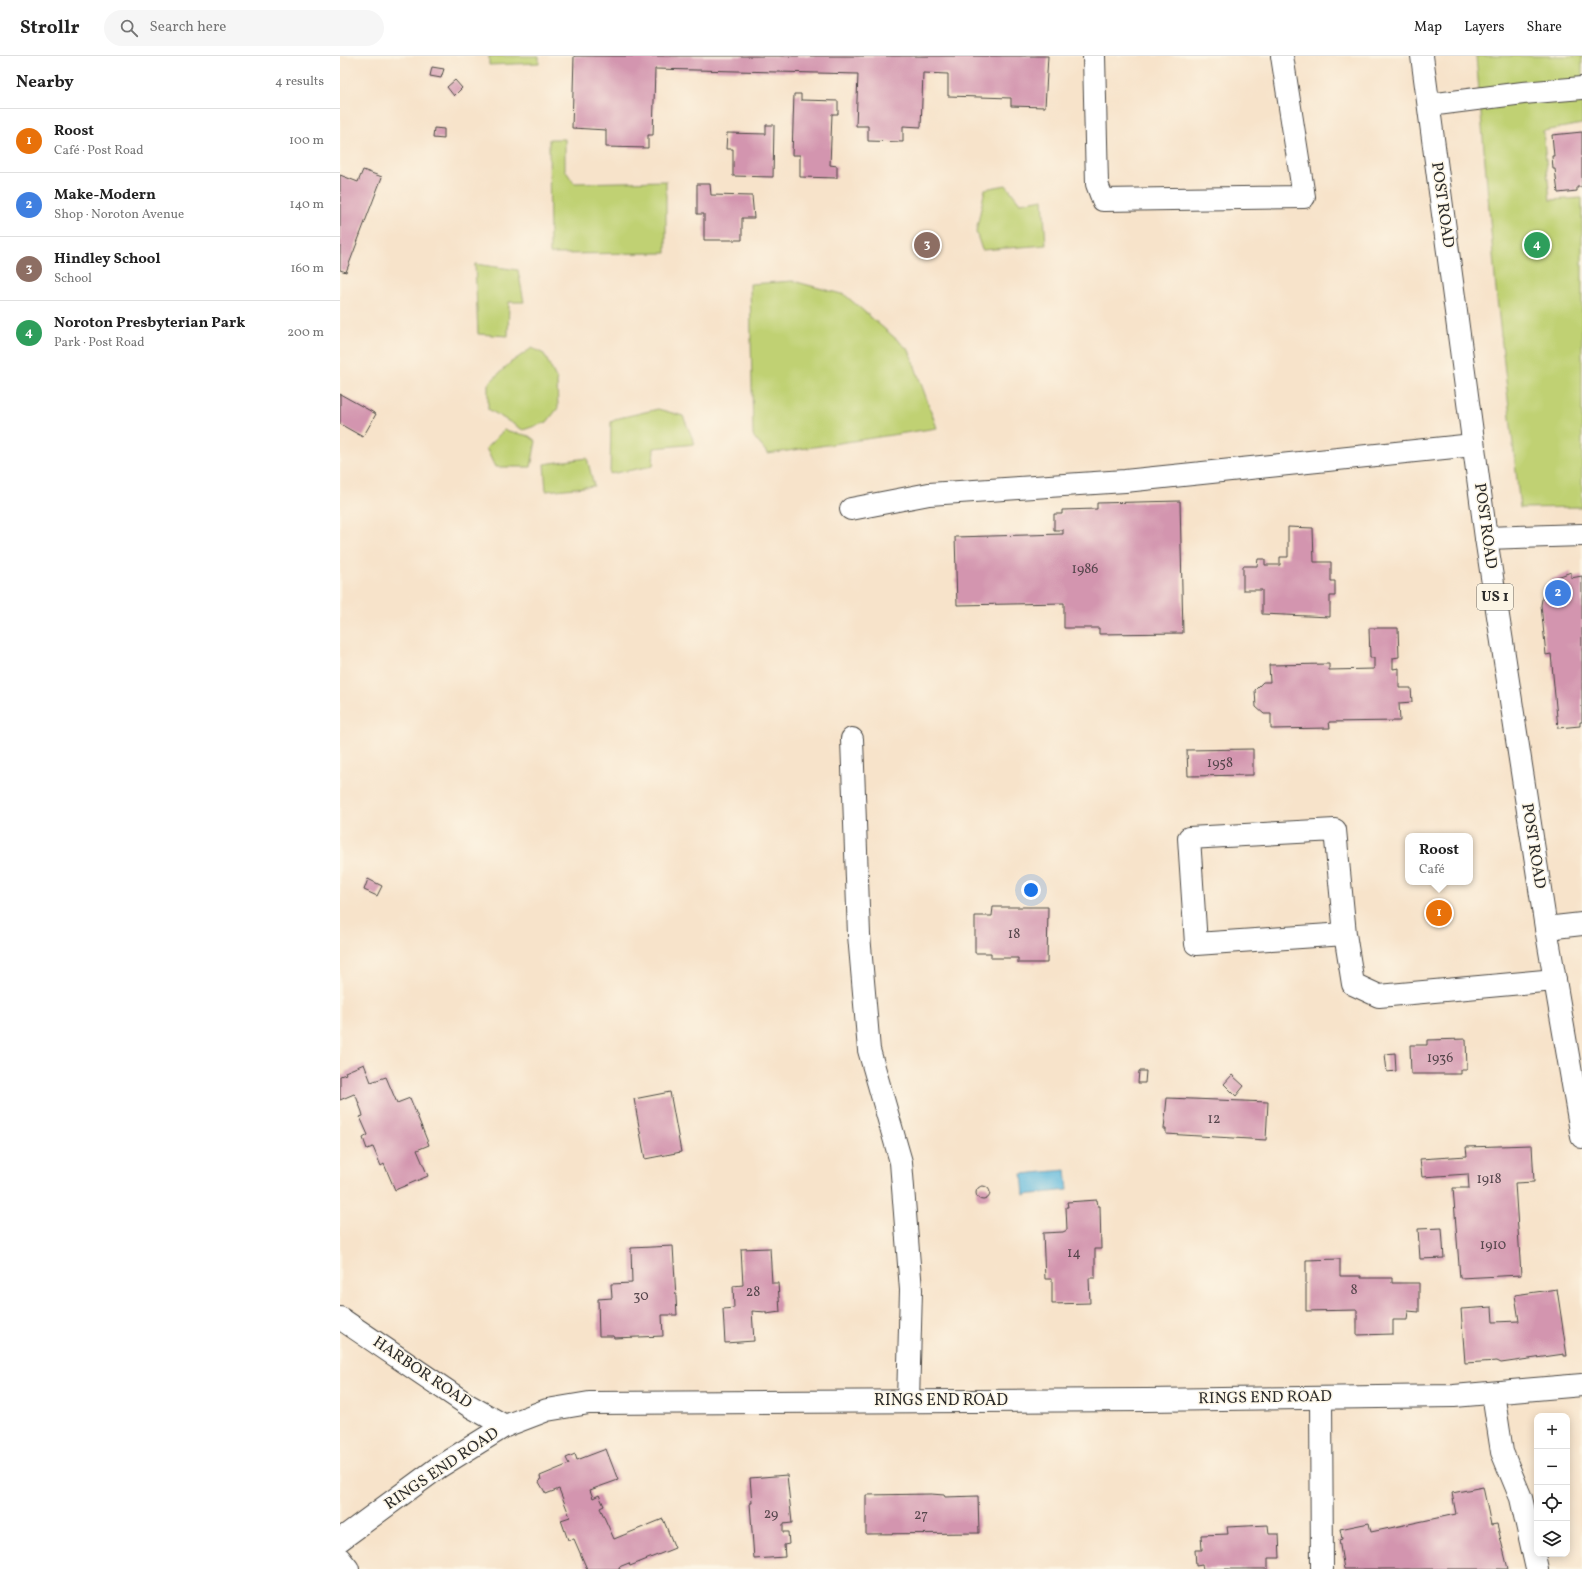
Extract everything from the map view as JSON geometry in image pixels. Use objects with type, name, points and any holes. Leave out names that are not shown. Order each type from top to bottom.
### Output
[{"type":"street","points":[[1094,56],[1097,184],[1103,200],[1304,197],[1282,56]]},
{"type":"street","name":"POST ROAD","points":[[1422,56],[1486,538],[1546,928],[1582,1137]]},
{"type":"street","points":[[1428,105],[1523,93],[1582,88]]},
{"type":"street","points":[[851,509],[929,494],[1125,481],[1473,445]]},
{"type":"street","points":[[1486,538],[1582,535]]},
{"type":"street","points":[[852,739],[859,935],[869,1050],[901,1169],[911,1290],[908,1401]]},
{"type":"street","points":[[1345,934],[1196,944],[1189,838],[1335,830],[1345,934],[1353,984],[1379,996],[1555,980]]},
{"type":"street","points":[[1546,928],[1582,924]]},
{"type":"street","name":"HARBOR ROAD","points":[[340,1318],[468,1405],[506,1426]]},
{"type":"street","name":"RINGS END ROAD","points":[[340,1540],[439,1467],[506,1426],[547,1410],[589,1403],[1131,1400],[1454,1396],[1582,1386]]},
{"type":"street","points":[[1493,1393],[1502,1452],[1521,1498],[1538,1569]]},
{"type":"street","points":[[1321,1398],[1322,1569]]},
{"type":"street","points":[[340,1559],[348,1569]]},
{"type":"green space","points":[[489,56],[539,56],[539,63],[489,65]]},
{"type":"green space","points":[[1476,56],[1582,56],[1582,124],[1543,131],[1550,200],[1582,198],[1582,507],[1520,508],[1496,290]]},
{"type":"green space","points":[[549,139],[565,139],[565,170],[574,183],[666,181],[666,253],[550,254]]},
{"type":"green space","points":[[1006,185],[1020,203],[1043,199],[1046,245],[982,250],[976,232],[985,189]]},
{"type":"green space","points":[[475,264],[518,270],[524,302],[509,302],[508,336],[478,334]]},
{"type":"green space","points":[[793,281],[845,295],[909,350],[937,428],[768,454],[753,436],[750,284]]},
{"type":"green space","points":[[532,348],[544,354],[557,380],[558,408],[547,422],[523,430],[488,409],[488,384],[510,363]]},
{"type":"green space","points":[[658,409],[683,416],[695,444],[654,448],[653,466],[610,474],[611,422],[619,418]]},
{"type":"green space","points":[[504,430],[529,436],[536,441],[531,467],[495,467],[486,448]]},
{"type":"green space","points":[[587,458],[594,486],[546,491],[544,464]]},
{"type":"water","points":[[1066,1170],[1068,1190],[1024,1195],[1022,1174]]},
{"type":"building","points":[[574,56],[1048,56],[1045,107],[1011,106],[1011,98],[948,96],[948,74],[923,73],[921,127],[903,126],[903,142],[868,141],[868,126],[856,126],[858,74],[655,69],[653,135],[648,135],[648,148],[606,147],[606,130],[572,128]]},
{"type":"building","points":[[432,67],[444,69],[441,78],[430,76]]},
{"type":"building","points":[[455,80],[462,88],[454,96],[447,87]]},
{"type":"building","points":[[794,94],[801,94],[801,100],[838,101],[838,114],[832,114],[830,165],[837,166],[837,178],[800,177],[800,155],[792,155]]},
{"type":"building","points":[[766,125],[774,125],[773,177],[733,176],[733,149],[726,149],[727,133],[766,134]]},
{"type":"building","points":[[434,128],[444,129],[444,139],[433,138]]},
{"type":"building","points":[[1582,132],[1582,187],[1577,187],[1577,191],[1558,193],[1555,169],[1553,169],[1552,156],[1554,156],[1552,135]]},
{"type":"building","points":[[363,170],[382,177],[346,272],[340,270],[340,175],[358,182]]},
{"type":"building","points":[[697,184],[710,184],[711,195],[752,196],[754,218],[742,218],[742,240],[704,240],[704,214],[697,214]]},
{"type":"building","points":[[340,394],[376,414],[363,437],[340,424]]},
{"type":"building","points":[[1180,501],[1183,633],[1099,634],[1099,628],[1064,628],[1064,603],[957,605],[955,537],[1063,534],[1063,530],[1054,530],[1054,514],[1062,514],[1062,510],[1097,509],[1097,503]]},
{"type":"building","points":[[1288,527],[1313,528],[1314,562],[1331,562],[1331,581],[1335,581],[1335,596],[1330,596],[1330,617],[1262,614],[1262,590],[1243,590],[1243,566],[1257,566],[1258,559],[1265,559],[1265,565],[1280,565],[1280,557],[1288,557]]},
{"type":"building","points":[[1571,572],[1571,578],[1582,576],[1582,722],[1580,722],[1580,726],[1558,728],[1551,654],[1546,655],[1541,605],[1544,588],[1552,579]]},
{"type":"building","points":[[1369,628],[1398,628],[1399,657],[1393,658],[1393,669],[1399,668],[1399,688],[1411,688],[1412,702],[1399,703],[1400,721],[1329,722],[1330,728],[1271,729],[1271,714],[1264,714],[1256,707],[1255,690],[1263,682],[1270,682],[1269,665],[1329,664],[1329,670],[1374,669],[1374,658],[1370,658]]},
{"type":"building","points":[[1253,749],[1253,775],[1188,776],[1187,750]]},
{"type":"building","points":[[368,879],[382,886],[377,896],[364,890]]},
{"type":"building","points":[[993,907],[1048,907],[1047,963],[1018,963],[1018,958],[991,958],[991,953],[975,953],[975,916],[992,916]]},
{"type":"building","points":[[1466,1039],[1467,1070],[1461,1070],[1461,1074],[1411,1074],[1410,1045],[1427,1045],[1427,1040]]},
{"type":"building","points":[[1395,1053],[1396,1071],[1387,1072],[1385,1054]]},
{"type":"building","points":[[364,1064],[371,1082],[386,1077],[397,1103],[410,1098],[429,1145],[417,1150],[428,1176],[395,1190],[384,1164],[381,1166],[373,1147],[367,1149],[363,1138],[368,1135],[360,1117],[363,1116],[356,1096],[354,1094],[340,1100],[340,1076],[346,1074],[345,1072]]},
{"type":"building","points":[[1139,1071],[1146,1071],[1145,1083],[1138,1083]]},
{"type":"building","points":[[1232,1075],[1244,1086],[1236,1096],[1224,1084]]},
{"type":"building","points":[[670,1092],[681,1152],[645,1159],[634,1099]]},
{"type":"building","points":[[1167,1098],[1268,1102],[1266,1140],[1166,1134],[1166,1129],[1164,1129]]},
{"type":"building","points":[[1532,1145],[1534,1182],[1515,1183],[1521,1275],[1460,1278],[1453,1188],[1469,1188],[1468,1174],[1422,1177],[1420,1159],[1467,1156],[1466,1147]]},
{"type":"building","points":[[983,1186],[988,1188],[990,1193],[988,1198],[983,1200],[978,1198],[976,1193],[978,1188]]},
{"type":"building","points":[[1097,1200],[1098,1206],[1100,1206],[1101,1249],[1095,1249],[1095,1278],[1089,1278],[1090,1303],[1052,1304],[1052,1279],[1045,1279],[1043,1233],[1063,1232],[1067,1230],[1067,1202]]},
{"type":"building","points":[[1442,1228],[1444,1258],[1420,1259],[1418,1229]]},
{"type":"building","points":[[673,1246],[677,1315],[662,1315],[663,1336],[614,1338],[613,1336],[599,1336],[598,1299],[612,1298],[611,1284],[632,1283],[631,1248]]},
{"type":"building","points":[[770,1248],[772,1283],[778,1283],[780,1312],[766,1314],[766,1312],[752,1311],[754,1341],[725,1343],[723,1309],[734,1308],[733,1286],[743,1285],[741,1249]]},
{"type":"building","points":[[1340,1259],[1340,1276],[1392,1278],[1392,1283],[1419,1283],[1419,1312],[1408,1311],[1407,1320],[1393,1320],[1393,1334],[1357,1335],[1357,1310],[1306,1311],[1306,1260]]},
{"type":"building","points":[[1557,1289],[1567,1356],[1564,1356],[1564,1354],[1501,1363],[1497,1361],[1465,1363],[1461,1309],[1492,1307],[1493,1322],[1519,1321],[1515,1295]]},
{"type":"building","points":[[606,1449],[618,1480],[590,1490],[593,1498],[599,1495],[604,1506],[600,1508],[614,1539],[663,1519],[675,1548],[630,1566],[629,1563],[619,1567],[620,1569],[587,1569],[574,1539],[568,1540],[561,1520],[570,1517],[559,1489],[546,1494],[539,1482],[541,1480],[540,1476],[569,1464],[566,1458],[575,1454],[577,1460]]},
{"type":"building","points":[[787,1475],[792,1523],[783,1524],[783,1532],[788,1532],[789,1544],[784,1545],[785,1557],[754,1559],[750,1503],[752,1503],[750,1478]]},
{"type":"building","points":[[1483,1487],[1491,1525],[1497,1524],[1508,1569],[1344,1569],[1339,1540],[1342,1539],[1340,1529],[1369,1523],[1371,1532],[1456,1514],[1452,1493]]},
{"type":"building","points":[[866,1495],[944,1495],[945,1497],[978,1496],[979,1533],[866,1534]]},
{"type":"building","points":[[1268,1525],[1269,1534],[1279,1534],[1280,1558],[1268,1558],[1268,1569],[1203,1569],[1202,1565],[1196,1566],[1195,1550],[1202,1550],[1201,1535],[1228,1534],[1227,1527]]},
{"type":"place","name":"Hindley School","points":[[927,245]]},
{"type":"place","name":"Noroton Presbyterian Park","points":[[1537,245]]},
{"type":"place","name":"Make-Modern","points":[[1558,593]]},
{"type":"place","name":"Roost","points":[[1439,913]]}]
